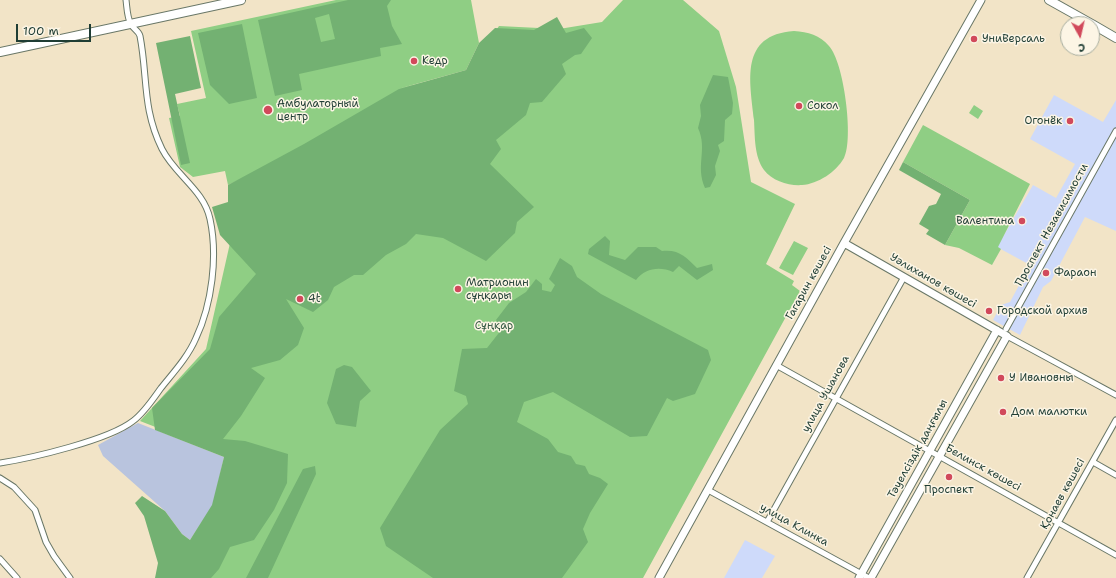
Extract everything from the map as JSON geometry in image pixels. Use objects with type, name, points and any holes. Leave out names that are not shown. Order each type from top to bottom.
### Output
[{"type":"main road","points":[[0,52],[241,0]]},
{"type":"main road","points":[[1049,0],[1078,16]]},
{"type":"main road","points":[[1100,29],[1116,38]]},
{"type":"street","points":[[0,463],[101,437],[134,421],[188,353],[202,324],[211,284],[214,259],[214,242],[210,219],[206,205],[177,171],[163,151],[156,134],[148,107],[139,34],[130,24],[126,0]]},
{"type":"street","name":"Гагарин көшесі","points":[[659,578],[776,365],[981,0]]},
{"type":"street","name":"Проспект Независимости","points":[[1007,332],[1116,131]]},
{"type":"street","name":"Уәлиханов көшесі","points":[[844,243],[997,330],[1007,332],[1116,395]]},
{"type":"street","name":"улица Ушанова","points":[[767,522],[904,277]]},
{"type":"street","name":"Тәуелсіздік даңғылы","points":[[860,576],[997,330]]},
{"type":"street","name":"Тәуелсіздік даңғылы","points":[[870,578],[1007,332]]},
{"type":"street","name":"Белинск көшесі","points":[[776,365],[1116,555]]},
{"type":"street","name":"Қонаев көшесі","points":[[1027,578],[1116,420]]},
{"type":"street","points":[[1092,462],[1116,475]]},
{"type":"street","points":[[0,478],[14,487],[35,510],[49,547],[70,578]]},
{"type":"street","name":"улица Клинка","points":[[708,490],[767,522],[860,576],[870,578]]},
{"type":"street","points":[[0,559],[17,578]]},
{"type":"shaded area","points":[[1054,95],[1103,122],[1116,100],[1116,231],[1085,217],[1051,281],[1043,287],[1020,335],[993,320],[1001,305],[1010,302],[1030,265],[997,247],[1033,185],[1056,198],[1075,164],[1030,139]]},
{"type":"shaded area","points":[[138,423],[224,457],[213,505],[190,540],[182,534],[165,511],[103,456],[98,445]]},
{"type":"shaded area","points":[[745,540],[775,556],[762,578],[724,578]]},
{"type":"green space","name":"Сұңқар","points":[[336,0],[471,0],[479,43],[466,70],[398,89],[468,71],[499,26],[559,29],[602,22],[623,0],[683,0],[719,31],[736,87],[751,182],[795,204],[766,264],[794,281],[792,285],[800,291],[643,578],[167,578],[217,506],[230,456],[140,421],[206,349],[245,177],[228,185],[225,171],[193,177],[180,167],[169,118],[180,116],[177,104],[206,98],[191,31]]},
{"type":"green space","points":[[348,0],[391,0],[387,6],[392,26],[402,44],[380,48],[381,56],[299,74],[302,90],[275,96],[258,20]],"holes":[[[329,14],[335,39],[321,42],[315,18]]]},
{"type":"green space","points":[[557,17],[566,33],[584,28],[592,38],[581,54],[575,55],[562,64],[566,74],[542,102],[530,103],[526,115],[496,140],[501,149],[490,164],[534,207],[517,222],[515,233],[486,261],[443,238],[416,234],[406,244],[386,255],[363,275],[354,275],[334,287],[328,300],[313,312],[286,299],[304,328],[298,345],[280,360],[251,368],[265,378],[241,416],[223,439],[245,441],[288,454],[287,483],[274,510],[254,540],[230,547],[219,569],[211,578],[155,578],[158,563],[144,516],[135,503],[142,496],[165,511],[182,534],[190,540],[212,505],[224,457],[155,430],[152,408],[210,349],[219,317],[256,274],[220,235],[212,207],[228,202],[228,185],[304,144],[399,89],[466,70],[479,43],[495,28],[534,30]]},
{"type":"green space","points":[[242,24],[257,98],[229,104],[210,85],[198,33]]},
{"type":"green space","name":"Сокол","points":[[794,31],[809,33],[822,39],[829,46],[839,68],[843,83],[848,118],[847,148],[841,163],[820,180],[802,185],[786,184],[776,180],[767,174],[758,159],[750,76],[752,62],[756,51],[764,41],[776,34]]},
{"type":"green space","points":[[190,36],[201,88],[175,94],[190,163],[181,165],[156,43]]},
{"type":"green space","points":[[713,75],[728,77],[733,103],[732,114],[725,120],[724,141],[718,145],[720,151],[715,166],[716,175],[710,187],[705,188],[701,172],[702,143],[698,128],[701,116],[700,105]]},
{"type":"green space","points":[[974,105],[983,111],[978,119],[969,113]]},
{"type":"green space","points":[[923,125],[1030,184],[998,247],[1001,249],[992,265],[959,248],[945,245],[970,200],[903,162]]},
{"type":"green space","points":[[903,162],[970,200],[945,245],[926,234],[929,230],[919,224],[929,206],[936,204],[941,194],[899,170]]},
{"type":"green space","points":[[605,236],[610,241],[609,255],[625,260],[638,247],[656,247],[662,251],[673,251],[682,255],[697,268],[712,264],[713,270],[697,280],[679,266],[673,272],[663,269],[653,269],[644,273],[636,280],[588,254],[589,249]]},
{"type":"green space","points":[[794,241],[808,248],[793,275],[779,268]]},
{"type":"green space","points":[[560,258],[572,266],[577,277],[601,294],[708,350],[711,360],[695,394],[673,401],[667,398],[647,436],[630,437],[553,392],[524,402],[517,422],[548,439],[558,452],[571,456],[576,464],[585,466],[589,474],[600,478],[608,484],[590,513],[583,529],[588,542],[562,578],[433,578],[386,546],[380,528],[440,430],[468,404],[466,396],[454,391],[462,349],[487,348],[502,329],[496,320],[509,303],[526,292],[536,279],[542,284],[542,290],[551,292],[555,285],[549,279]]},
{"type":"green space","points":[[344,365],[352,367],[371,391],[360,401],[356,427],[336,424],[327,403],[336,369]]},
{"type":"green space","points":[[315,466],[316,474],[268,578],[246,578],[303,469]]},
{"type":"place","name":"УниВерсаль","points":[[974,39]]},
{"type":"place","name":"Кедр","points":[[414,61]]},
{"type":"place","name":"Сокол","points":[[799,106]]},
{"type":"place","name":"Амбулаторный центр","points":[[268,110]]},
{"type":"place","name":"Огонёк","points":[[1070,121]]},
{"type":"place","name":"Валентина","points":[[1022,221]]},
{"type":"place","name":"Фараон","points":[[1046,273]]},
{"type":"place","name":"Матрионин сұңқары","points":[[458,289]]},
{"type":"place","name":"4t","points":[[300,299]]},
{"type":"place","name":"Городской архив","points":[[989,311]]},
{"type":"place","name":"У Ивановны","points":[[1001,378]]},
{"type":"place","name":"Дом малютки","points":[[1003,412]]},
{"type":"place","name":"Проспект","points":[[949,477]]}]
